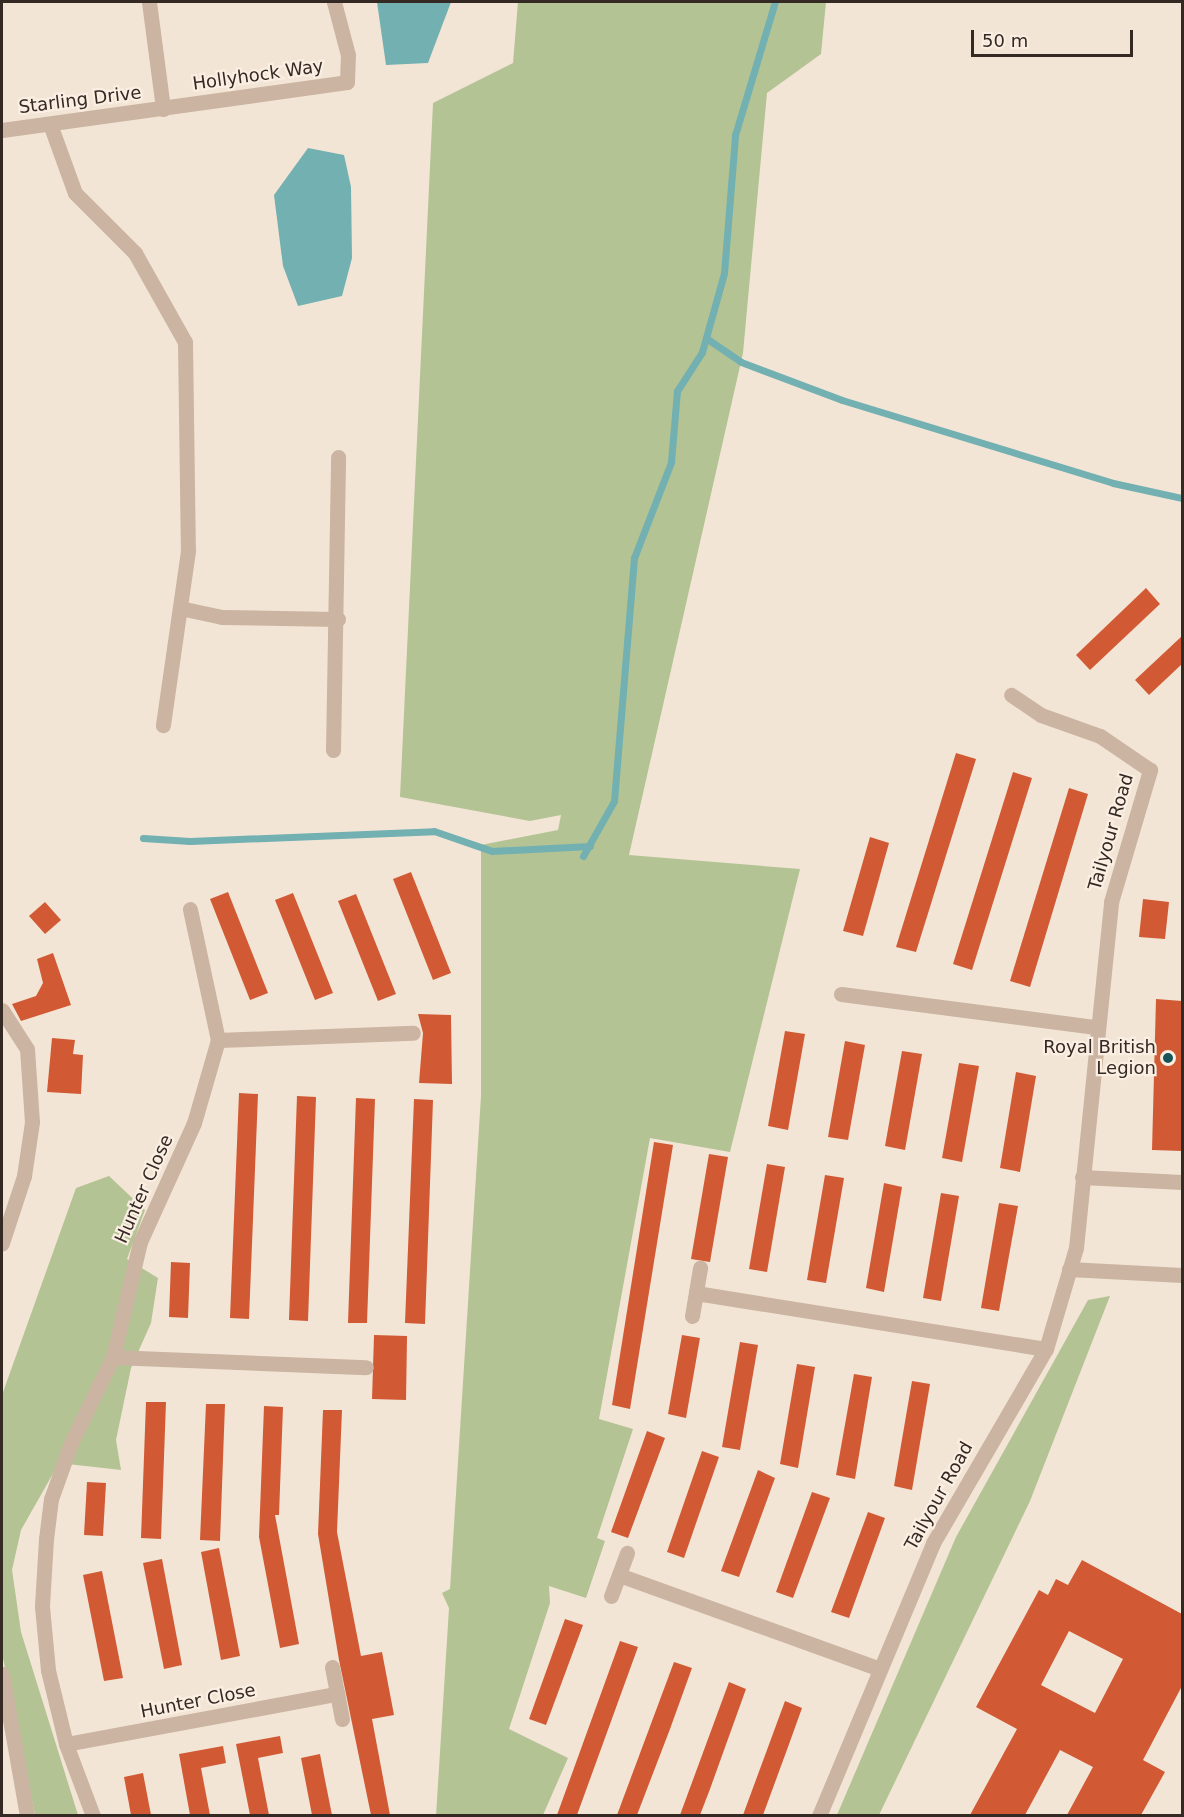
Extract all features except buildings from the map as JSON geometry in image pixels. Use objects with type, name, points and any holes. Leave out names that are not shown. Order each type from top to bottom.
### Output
[{"type":"street","name":"Starling Drive","points":[[2,130],[163,109],[149,2]]},
{"type":"street","name":"Hollyhock Way","points":[[163,109],[347,82],[348,55],[334,2]]},
{"type":"street","points":[[50,124],[75,193],[135,253],[185,342],[188,551],[163,725]]},
{"type":"street","points":[[333,750],[338,619],[338,457]]},
{"type":"street","points":[[180,608],[222,618],[338,619]]},
{"type":"street","name":"Tailyour Road","points":[[819,1815],[933,1543],[1046,1349],[1069,1269],[1082,1177],[1094,1027],[1111,902],[1150,770],[1100,736],[1041,715],[1011,695]]},
{"type":"street","name":"Hunter Close","points":[[93,1815],[66,1744],[48,1670],[42,1606],[46,1539],[51,1499],[71,1443],[113,1357],[140,1242],[194,1123],[218,1040],[190,909]]},
{"type":"street","points":[[841,994],[1094,1027]]},
{"type":"street","points":[[2,1010],[27,1049],[32,1122],[24,1176],[2,1243]]},
{"type":"street","points":[[218,1040],[413,1033]]},
{"type":"street","points":[[1082,1177],[1182,1182]]},
{"type":"street","points":[[692,1316],[700,1269]]},
{"type":"street","points":[[1069,1269],[1182,1275]]},
{"type":"street","points":[[696,1293],[1046,1349]]},
{"type":"street","points":[[113,1357],[366,1367]]},
{"type":"street","points":[[611,1596],[627,1553]]},
{"type":"street","points":[[619,1575],[880,1669]]},
{"type":"street","points":[[332,1667],[342,1719]]},
{"type":"street","points":[[2,1680],[27,1815]]},
{"type":"street","name":"Hunter Close","points":[[66,1744],[337,1694]]},
{"type":"green space","points":[[518,2],[826,2],[821,54],[767,93],[743,353],[629,855],[800,869],[730,1152],[650,1138],[599,1419],[633,1429],[597,1538],[605,1541],[586,1598],[549,1586],[550,1603],[509,1729],[568,1758],[543,1815],[436,1816],[449,1608],[442,1593],[450,1589],[481,1096],[481,845],[558,830],[561,815],[530,821],[400,797],[433,103],[513,63]]},
{"type":"green space","points":[[109,1176],[145,1210],[127,1259],[158,1278],[151,1323],[131,1368],[116,1440],[121,1470],[59,1463],[21,1530],[12,1570],[21,1632],[78,1815],[35,1815],[2,1653],[2,1395],[76,1188]]},
{"type":"green space","points":[[1110,1296],[1030,1501],[879,1815],[837,1815],[956,1537],[1088,1300]]},
{"type":"water","points":[[377,2],[451,2],[428,63],[386,65]]},
{"type":"water","points":[[308,148],[344,155],[351,187],[352,258],[342,296],[298,306],[283,266],[274,195]]},
{"type":"waterway","points":[[583,856],[614,801],[634,558],[671,462],[677,391],[702,352],[724,273],[735,135],[775,2]]},
{"type":"waterway","points":[[706,338],[741,362],[842,400],[1113,483],[1182,498]]},
{"type":"waterway","points":[[143,838],[190,841],[434,831],[492,851],[590,846]]},
{"type":"place","name":"Royal British Legion","points":[[1168,1058]]}]
